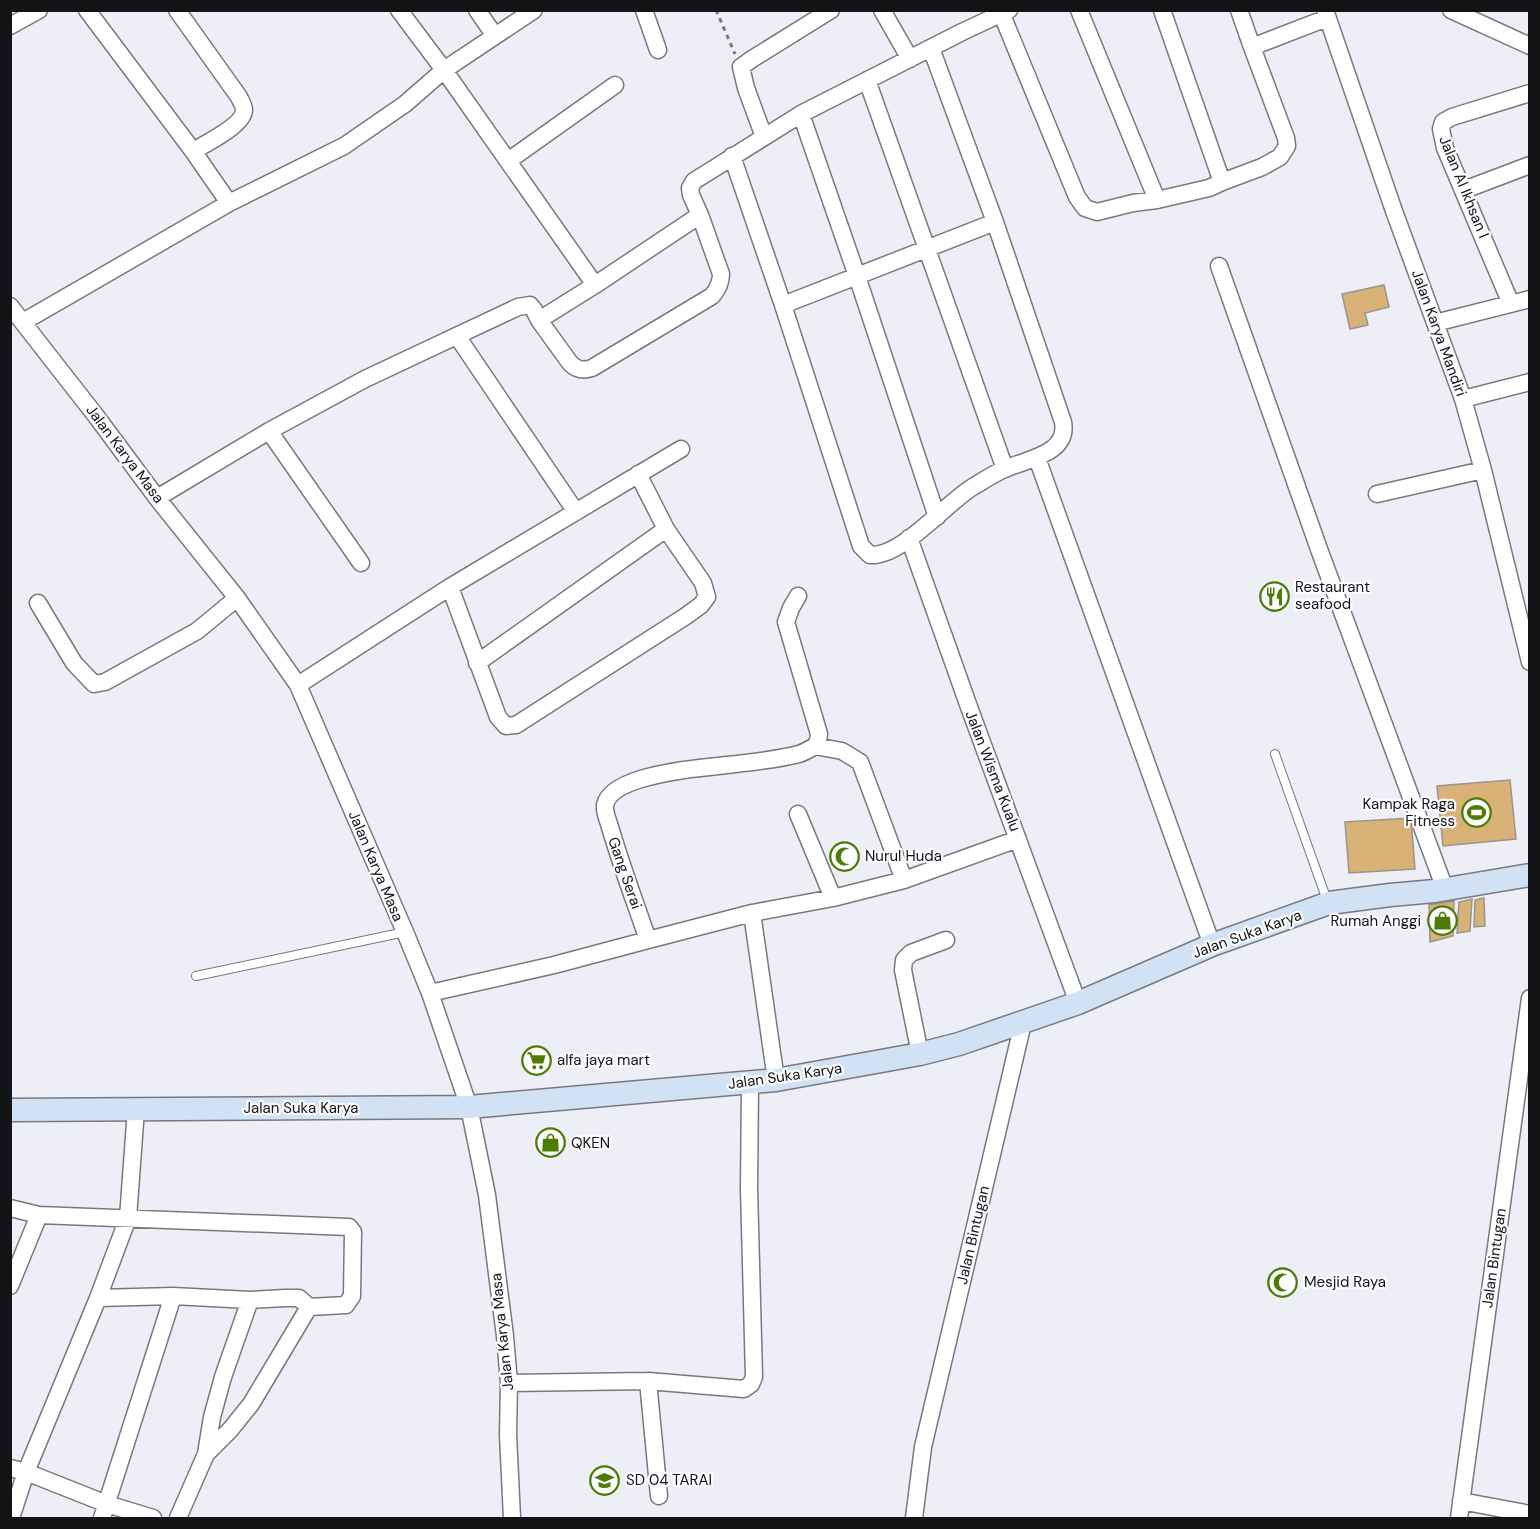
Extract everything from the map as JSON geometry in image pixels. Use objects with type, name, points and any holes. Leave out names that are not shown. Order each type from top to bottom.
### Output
[{"type":"main road","name":"Jalan Suka Karya","points":[[10,1110],[469,1107],[776,1080],[920,1054],[959,1044],[1078,1003],[1212,945],[1329,903],[1445,889],[1530,875]]},
{"type":"street","points":[[10,26],[39,10]]},
{"type":"street","points":[[177,10],[239,97],[244,110],[242,117],[228,130],[193,151]]},
{"type":"street","points":[[399,10],[444,70],[595,285]]},
{"type":"street","points":[[477,10],[495,36]]},
{"type":"street","points":[[23,322],[229,203],[344,146],[405,104],[444,70],[534,10]]},
{"type":"street","points":[[644,10],[658,50]]},
{"type":"street","points":[[764,137],[746,88],[741,67],[831,10]]},
{"type":"street","points":[[882,10],[910,58]]},
{"type":"street","points":[[1079,10],[1157,200]]},
{"type":"street","points":[[1162,10],[1222,182]]},
{"type":"street","points":[[157,498],[269,431],[365,379],[522,306],[532,307],[539,320],[576,369],[592,368],[712,296],[718,288],[721,274],[691,195],[691,184],[801,114],[1004,12],[1077,197],[1085,208],[1097,212],[1209,188],[1262,167],[1280,157],[1287,146],[1286,138],[1239,10]]},
{"type":"street","points":[[1451,10],[1530,46]]},
{"type":"street","points":[[92,12],[229,203]]},
{"type":"street","points":[[1252,47],[1326,14]]},
{"type":"street","name":"Jalan Karya Mandiri","points":[[1326,14],[1394,211],[1463,399],[1530,662]]},
{"type":"street","points":[[732,156],[861,546],[870,555],[881,555],[937,517],[970,488],[1005,469],[1037,458],[1059,445],[1064,433],[995,222],[931,48]]},
{"type":"street","points":[[867,80],[1005,469]]},
{"type":"street","points":[[508,161],[615,85]]},
{"type":"street","name":"Jalan Al Ikhsan I","points":[[1511,304],[1443,142],[1441,129],[1443,122],[1452,117],[1530,93]]},
{"type":"street","points":[[801,114],[937,517]]},
{"type":"street","points":[[1464,190],[1528,168]]},
{"type":"street","points":[[539,320],[700,214]]},
{"type":"street","points":[[783,305],[995,222]]},
{"type":"street","points":[[1219,266],[1320,552],[1445,889]]},
{"type":"street","points":[[1435,323],[1530,299]]},
{"type":"street","name":"Jalan Karya Masa","points":[[10,306],[237,598],[298,685],[405,932],[469,1107],[487,1195],[509,1383],[508,1435],[512,1518]]},
{"type":"street","points":[[457,336],[576,512]]},
{"type":"street","points":[[1463,399],[1530,382]]},
{"type":"street","points":[[269,431],[361,563]]},
{"type":"street","points":[[298,685],[450,587],[681,449]]},
{"type":"street","points":[[1037,458],[1212,945]]},
{"type":"street","points":[[1377,494],[1483,471]]},
{"type":"street","points":[[450,587],[498,717],[506,726],[516,725],[686,616],[707,597],[704,583],[666,529],[638,474]]},
{"type":"street","points":[[477,663],[666,529]]},
{"type":"street","name":"Jalan Wisma Kualu","points":[[909,538],[1078,1003]]},
{"type":"street","points":[[798,596],[790,608],[786,622],[819,734],[815,746],[842,751],[860,762],[904,880]]},
{"type":"street","points":[[38,603],[74,663],[93,684],[105,682],[197,631],[237,598]]},
{"type":"street","name":"Gang Serai","points":[[648,940],[605,812],[608,797],[639,780],[670,773],[790,756],[806,752],[815,746]]},
{"type":"street","points":[[798,814],[833,898]]},
{"type":"street","points":[[429,993],[554,965],[752,913],[833,898],[904,880],[1018,839]]},
{"type":"street","points":[[752,913],[776,1080]]},
{"type":"street","points":[[920,1054],[903,970],[904,960],[911,953],[946,940]]},
{"type":"street","name":"Jalan Bintugan","points":[[1459,1518],[1525,1067],[1530,998]]},
{"type":"street","name":"Jalan Bintugan","points":[[914,1518],[923,1447],[1023,1023]]},
{"type":"street","points":[[509,1383],[648,1381],[744,1389],[748,1387],[754,1377],[749,1189],[750,1083]]},
{"type":"street","points":[[11,1518],[18,1470],[98,1298],[128,1218],[136,1109]]},
{"type":"street","points":[[10,1208],[39,1215],[349,1227],[353,1232],[352,1296],[346,1305],[309,1307],[299,1298],[250,1300],[173,1296],[98,1298]]},
{"type":"street","points":[[13,1275],[39,1215]]},
{"type":"street","points":[[104,1511],[173,1296]]},
{"type":"street","points":[[178,1518],[206,1454],[212,1417],[223,1377],[250,1300]]},
{"type":"street","points":[[206,1454],[251,1404],[309,1307]]},
{"type":"street","points":[[648,1381],[659,1496]]},
{"type":"street","points":[[18,1470],[104,1511],[153,1518]]},
{"type":"street","points":[[1461,1501],[1530,1514]]},
{"type":"lane","points":[[1275,754],[1329,903]]},
{"type":"lane","points":[[196,976],[405,932]]},
{"type":"path","points":[[716,10],[741,67]]},
{"type":"building","points":[[1384,285],[1389,307],[1365,313],[1368,325],[1350,329],[1342,294]]},
{"type":"building","name":"Kampak Raga Fitness","points":[[1510,780],[1516,839],[1443,846],[1437,786]]},
{"type":"building","points":[[1411,818],[1415,869],[1349,873],[1345,822]]},
{"type":"building","points":[[1484,898],[1485,926],[1474,927],[1475,900]]},
{"type":"building","points":[[1472,899],[1470,931],[1457,933],[1459,902]]},
{"type":"building","name":"Rumah Anggi","points":[[1454,901],[1453,936],[1430,942],[1429,905]]},
{"type":"place","name":"Restaurant seafood","points":[[1274,596]]},
{"type":"place","name":"Kampak Raga Fitness","points":[[1476,813]]},
{"type":"place","name":"Nurul Huda","points":[[844,856]]},
{"type":"place","name":"Rumah Anggi","points":[[1442,921]]},
{"type":"place","name":"alfa jaya mart","points":[[536,1060]]},
{"type":"place","name":"QKEN","points":[[550,1143]]},
{"type":"place","name":"Mesjid Raya","points":[[1283,1282]]},
{"type":"place","name":"SD 04 TARAI","points":[[605,1480]]}]
